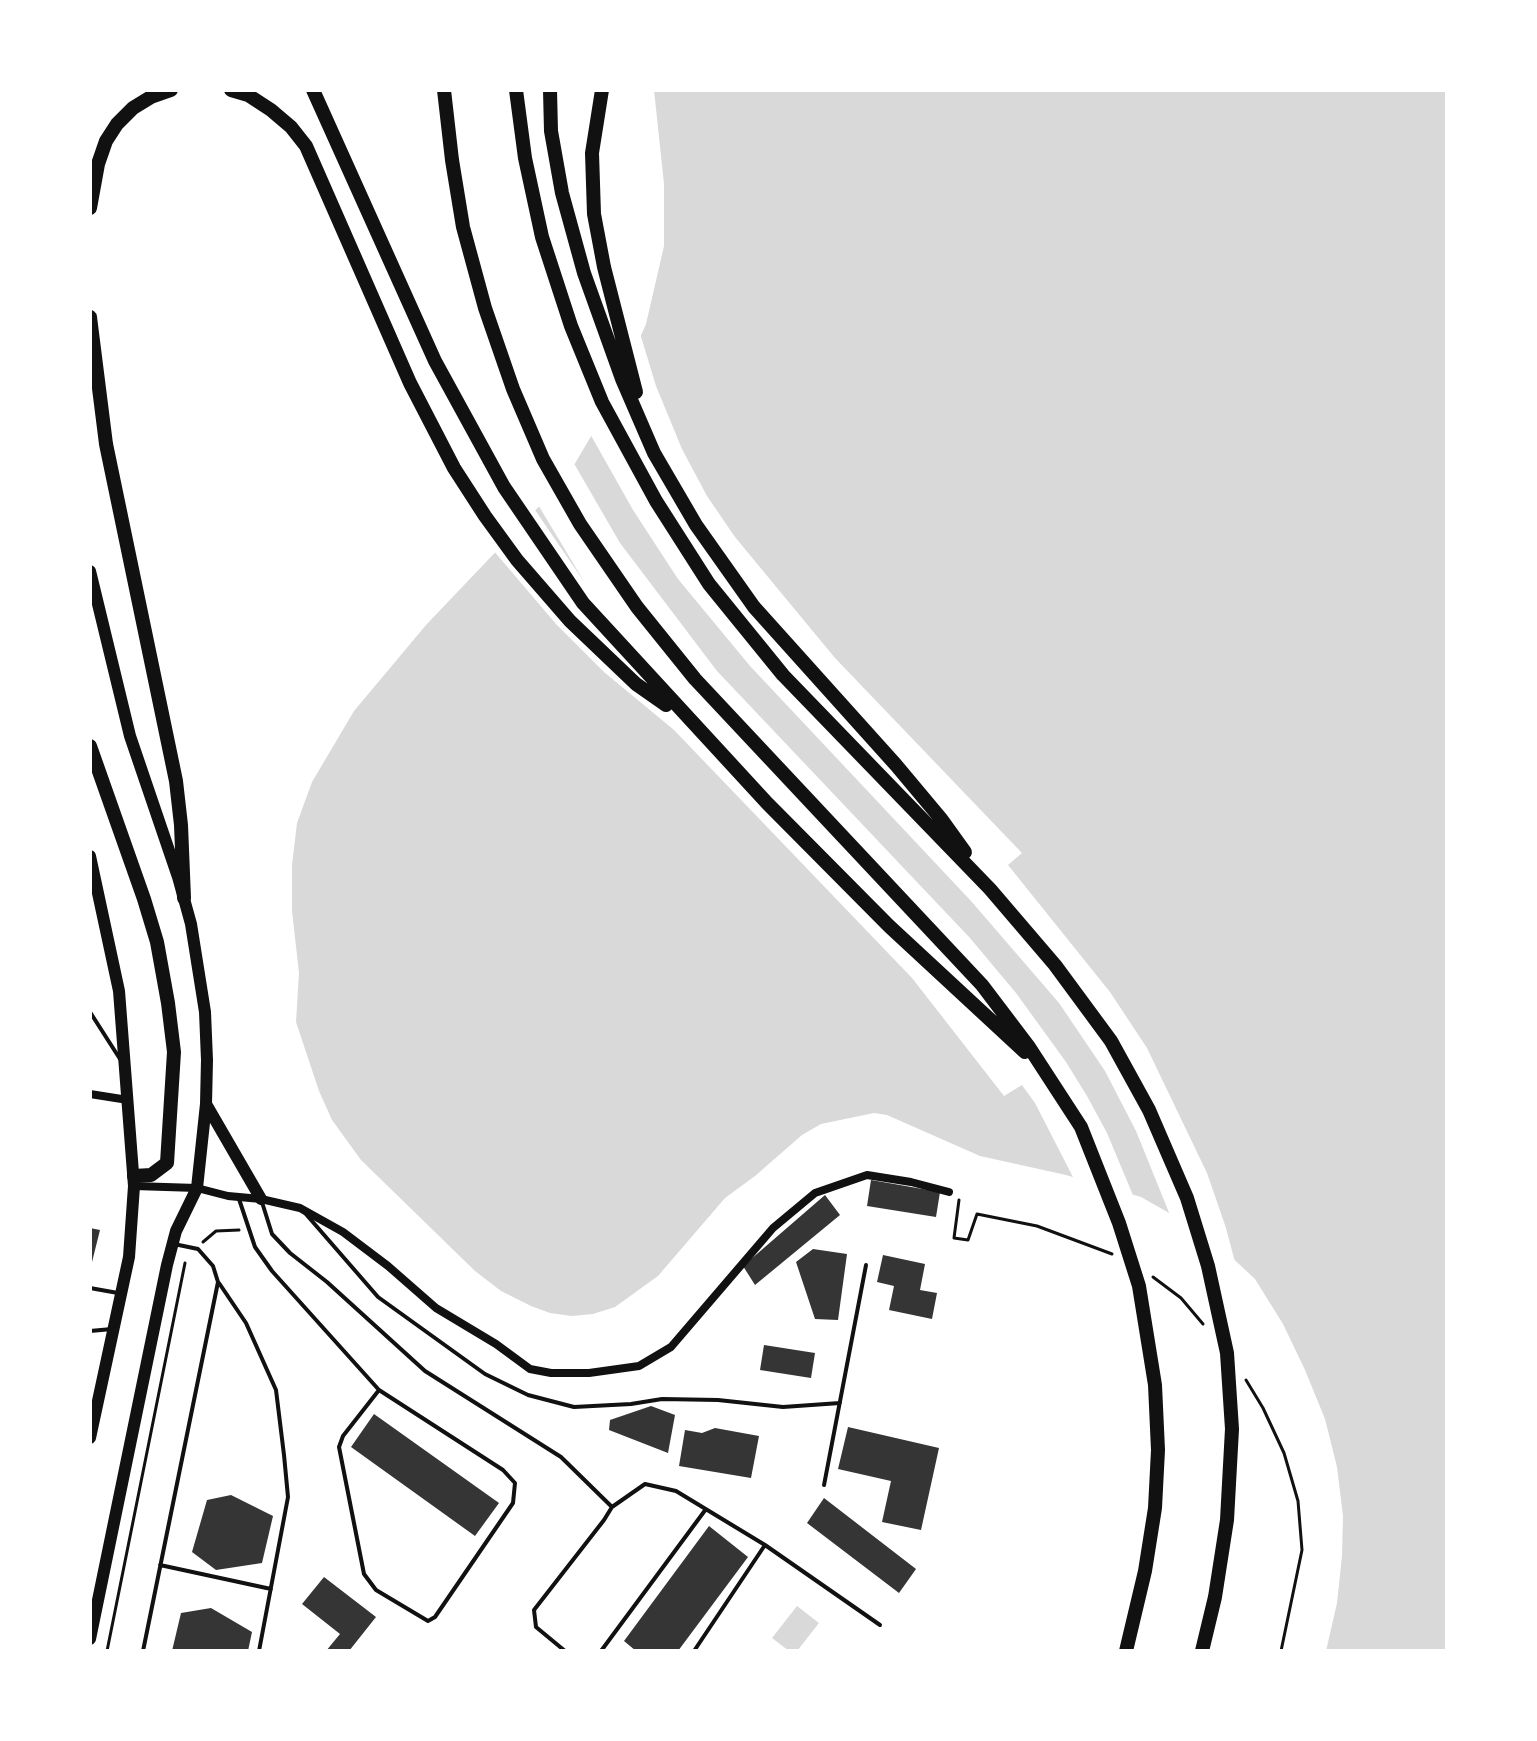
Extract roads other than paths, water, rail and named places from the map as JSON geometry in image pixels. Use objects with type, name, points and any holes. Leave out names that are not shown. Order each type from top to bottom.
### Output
[{"type":"highway","points":[[90,208],[98,164],[106,141],[117,124],[133,108],[171,90]]},
{"type":"highway","points":[[231,90],[248,95],[271,110],[291,127],[306,146],[432,428],[454,468],[517,560],[600,651],[636,684],[692,724]]},
{"type":"highway","points":[[313,90],[435,361],[504,487],[583,603],[692,724],[889,926],[1046,1070]]},
{"type":"highway","points":[[444,90],[463,227],[485,308],[513,389],[537,445],[580,524],[637,607],[695,679],[982,985],[1046,1070],[1081,1127],[1099,1168],[1139,1286],[1155,1385],[1158,1450],[1155,1508],[1145,1571],[1126,1651]]},
{"type":"highway","points":[[516,90],[525,158],[542,237],[571,326],[602,402],[656,501],[709,584],[783,675],[990,889],[1055,965],[1111,1041],[1149,1110],[1187,1198],[1208,1266],[1227,1353],[1232,1429],[1227,1520],[1215,1597],[1202,1651]]},
{"type":"highway","points":[[550,90],[551,131],[562,193],[584,273],[622,379],[652,449],[696,525],[754,607],[942,820],[990,889]]},
{"type":"highway","points":[[602,90],[592,153],[594,214],[604,267],[652,449]]},
{"type":"highway","points":[[90,317],[106,444],[176,781],[184,898]]},
{"type":"highway","points":[[90,746],[157,942],[174,1052],[167,1163],[151,1175],[134,1181]]},
{"type":"main road","points":[[90,571],[130,736],[184,898],[196,949],[205,1012],[206,1104],[197,1188],[172,1244],[90,1639]]},
{"type":"main road","points":[[90,856],[119,991],[134,1181],[129,1257],[93,1409],[90,1438]]},
{"type":"main road","points":[[206,1104],[261,1199]]},
{"type":"street","points":[[90,1094],[128,1100]]},
{"type":"street","points":[[134,1181],[197,1188],[300,1208],[343,1232],[436,1308],[496,1344],[530,1369],[551,1373],[589,1373],[639,1366],[671,1347],[773,1228],[815,1193],[867,1175],[949,1192]]},
{"type":"lane","points":[[90,892],[96,878]]},
{"type":"lane","points":[[90,1012],[125,1068]]},
{"type":"lane","points":[[238,1197],[255,1247],[272,1271],[379,1390],[503,1470],[515,1483],[513,1503],[435,1617],[428,1621],[376,1590],[364,1574],[339,1447],[343,1436],[379,1390]]},
{"type":"lane","points":[[261,1199],[272,1234],[290,1253],[327,1282],[425,1371],[561,1457],[612,1507]]},
{"type":"lane","points":[[300,1208],[378,1297],[485,1374],[528,1395],[574,1407],[674,1399],[783,1407],[840,1403]]},
{"type":"lane","points":[[172,1244],[198,1249],[213,1266],[218,1282],[246,1323],[276,1390],[288,1497],[259,1651]]},
{"type":"lane","points":[[824,1485],[866,1265]]},
{"type":"lane","points":[[143,1651],[218,1282]]},
{"type":"lane","points":[[90,1288],[121,1294]]},
{"type":"lane","points":[[90,1331],[113,1329]]},
{"type":"lane","points":[[565,1651],[536,1627],[534,1610],[612,1507],[645,1484],[676,1491],[765,1545],[880,1625]]},
{"type":"lane","points":[[601,1651],[706,1509]]},
{"type":"lane","points":[[694,1651],[765,1545]]},
{"type":"lane","points":[[160,1565],[271,1589]]}]
